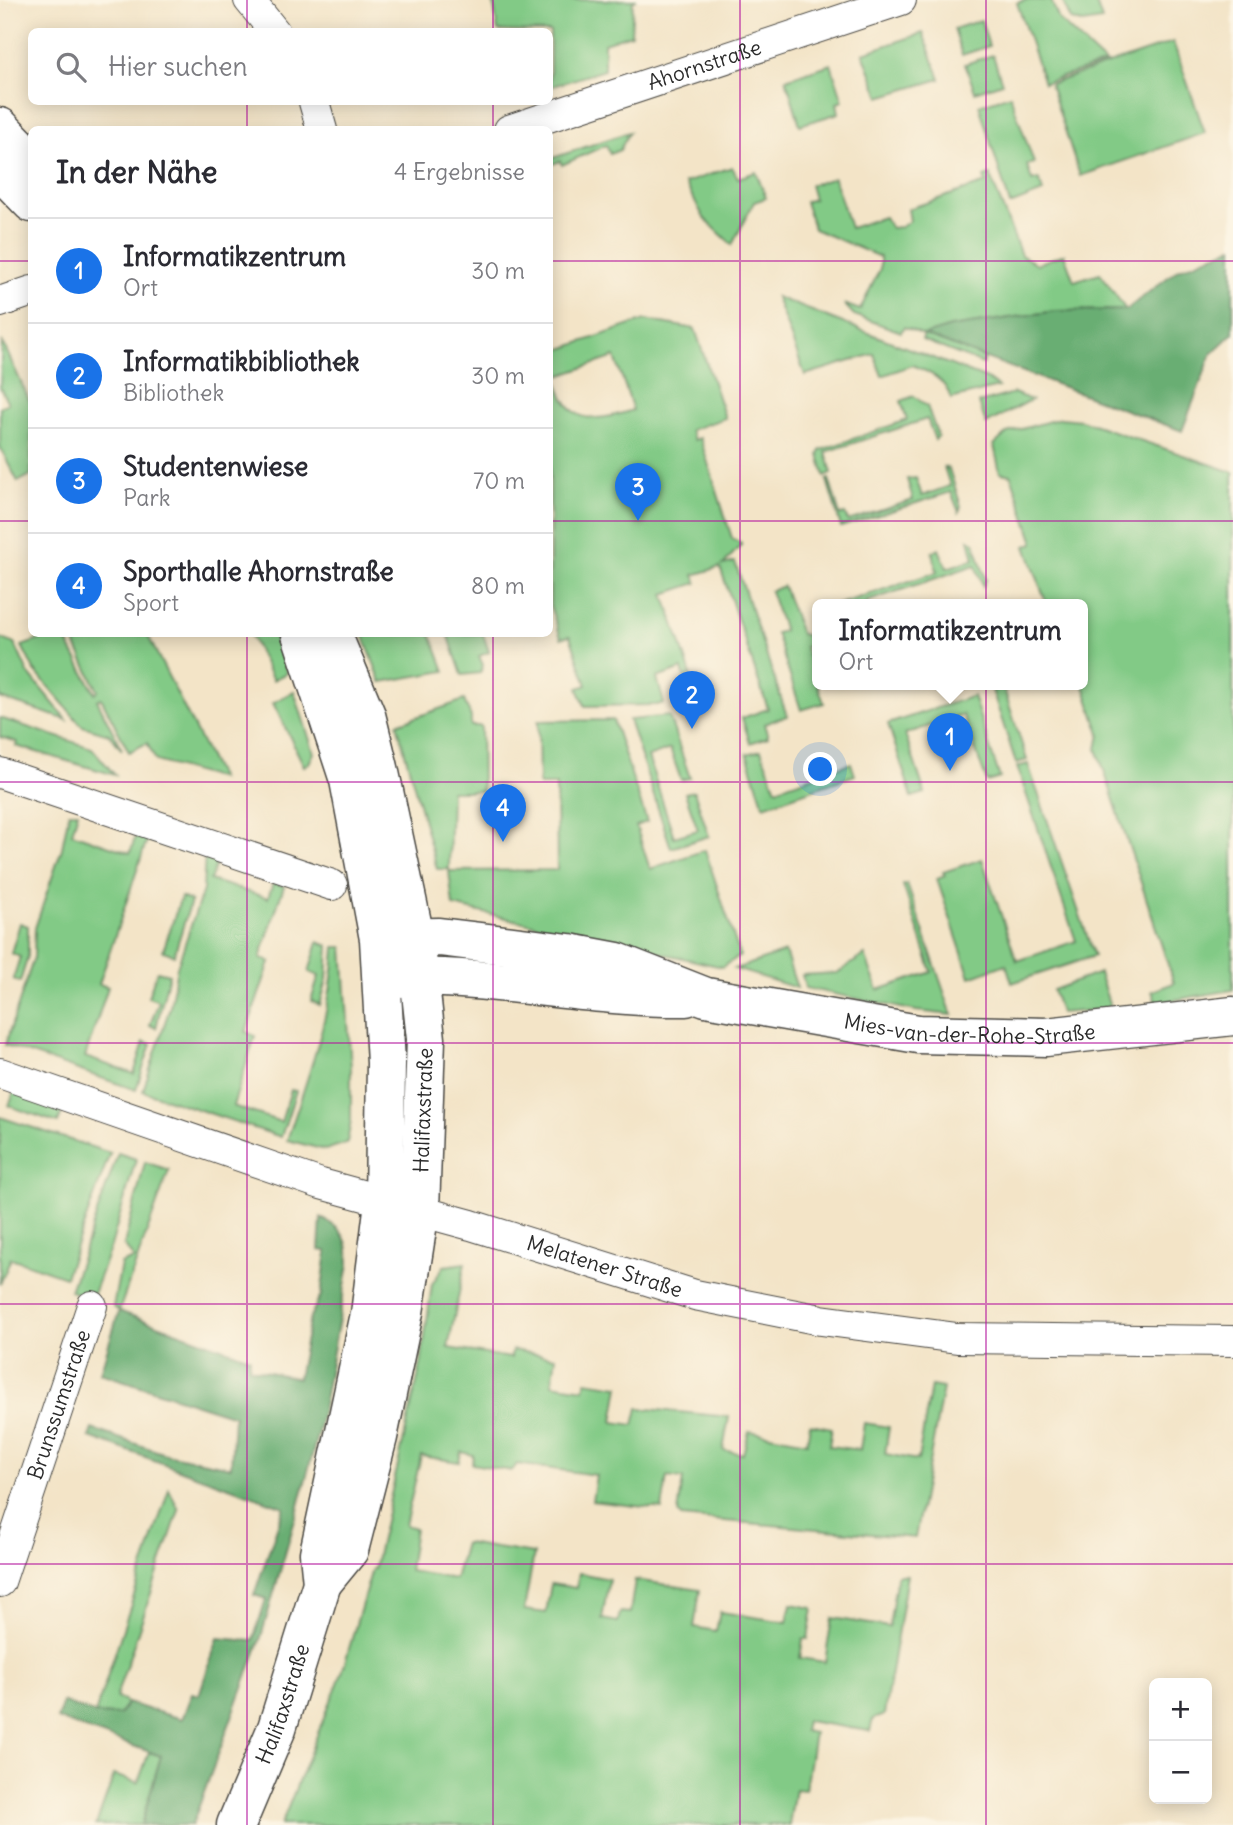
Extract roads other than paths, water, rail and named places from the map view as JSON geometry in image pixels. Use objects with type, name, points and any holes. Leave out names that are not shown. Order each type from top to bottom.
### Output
[{"type":"main road","points":[[0,127],[28,156]]},
{"type":"main road","points":[[0,170],[28,199]]},
{"type":"main road","name":"Halifaxstraße","points":[[301,637],[349,780],[397,938],[419,977],[426,1039],[402,1206]]},
{"type":"main road","name":"Halifaxstraße","points":[[236,1825],[277,1728],[322,1583],[349,1550],[404,1312],[402,1206],[386,1063],[382,978],[397,938],[366,715],[333,637]]},
{"type":"main road","name":"Mies-van-der-Rohe-Straße","points":[[397,938],[476,940],[617,962],[706,997]]},
{"type":"main road","name":"Mies-van-der-Rohe-Straße","points":[[382,978],[505,981],[632,998],[706,997],[918,1034],[973,1038],[1118,1032],[1233,1016]]},
{"type":"street","points":[[249,0],[272,28]]},
{"type":"street","name":"Ahornstraße","points":[[521,126],[901,0]]},
{"type":"street","points":[[315,105],[321,126]]},
{"type":"street","points":[[0,302],[28,292]]},
{"type":"street","points":[[0,773],[332,886]]},
{"type":"street","name":"Melatener Straße","points":[[0,1073],[320,1184],[402,1206],[695,1295],[821,1320],[957,1338],[1233,1340]]},
{"type":"street","name":"Brunssumstraße","points":[[0,1582],[92,1306]]},
{"type":"place","name":"Studentenwiese","points":[[638,521]]},
{"type":"place","name":"Informatikbibliothek","points":[[692,729]]},
{"type":"place","name":"Informatikzentrum","points":[[950,771]]},
{"type":"place","name":"Sporthalle Ahornstraße","points":[[503,842]]}]
